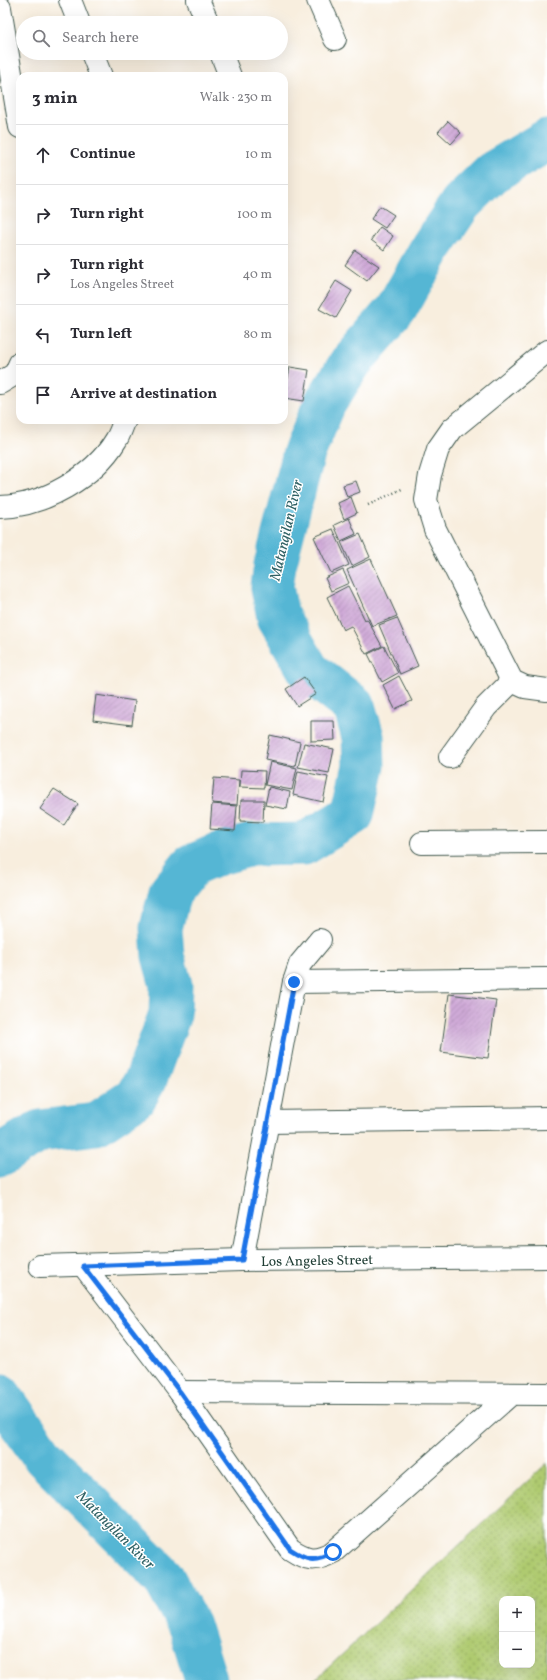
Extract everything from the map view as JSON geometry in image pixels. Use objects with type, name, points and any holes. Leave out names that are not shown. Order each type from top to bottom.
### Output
[{"type":"street","points":[[70,0],[77,16]]},
{"type":"street","points":[[198,0],[205,16]]},
{"type":"street","points":[[318,0],[335,39]]},
{"type":"street","points":[[0,8],[16,102]]},
{"type":"street","points":[[95,60],[99,72]]},
{"type":"street","points":[[224,60],[228,72]]},
{"type":"street","points":[[547,351],[452,429],[438,449],[430,475],[426,500],[435,529],[512,681],[525,686],[547,690]]},
{"type":"street","points":[[0,383],[16,372]]},
{"type":"street","points":[[0,507],[18,506],[58,492],[91,469],[116,440],[122,424]]},
{"type":"street","points":[[450,757],[486,707],[512,681]]},
{"type":"street","points":[[422,843],[547,842]]},
{"type":"street","points":[[242,1260],[294,982],[300,964],[320,940]]},
{"type":"street","points":[[294,982],[547,979]]},
{"type":"street","points":[[268,1122],[547,1118]]},
{"type":"street","name":"Los Angeles Street","points":[[40,1266],[83,1266],[242,1260],[547,1257]]},
{"type":"street","points":[[83,1266],[180,1392],[290,1549],[304,1558],[320,1559],[333,1552],[511,1394]]},
{"type":"street","points":[[180,1392],[547,1394]]},
{"type":"path","points":[[368,505],[430,475]]},
{"type":"green space","points":[[547,1463],[547,1680],[315,1680]]},
{"type":"building","points":[[448,121],[461,133],[451,144],[438,132]]},
{"type":"building","points":[[380,206],[394,215],[385,228],[371,219]]},
{"type":"building","points":[[380,227],[393,236],[384,250],[371,240]]},
{"type":"building","points":[[355,250],[379,266],[367,281],[345,265]]},
{"type":"building","points":[[336,281],[352,291],[336,318],[319,309]]},
{"type":"building","points":[[290,367],[309,370],[304,401],[288,399],[288,377]]},
{"type":"building","points":[[356,481],[360,492],[347,497],[343,485]]},
{"type":"building","points":[[351,497],[357,513],[344,519],[338,503]]},
{"type":"building","points":[[349,518],[356,534],[341,541],[334,525]]},
{"type":"building","points":[[333,529],[349,565],[331,573],[314,537]]},
{"type":"building","points":[[360,534],[370,557],[352,566],[341,542]]},
{"type":"building","points":[[371,559],[397,616],[372,626],[347,570]]},
{"type":"building","points":[[343,570],[349,583],[331,591],[325,578]]},
{"type":"building","points":[[348,586],[365,620],[367,619],[382,646],[366,654],[351,626],[343,630],[327,597]]},
{"type":"building","points":[[397,618],[418,666],[400,674],[379,625]]},
{"type":"building","points":[[384,646],[398,673],[382,682],[368,654]]},
{"type":"building","points":[[399,676],[412,701],[395,709],[383,685]]},
{"type":"building","points":[[304,677],[316,694],[297,706],[286,689]]},
{"type":"building","points":[[96,695],[135,701],[132,725],[93,720]]},
{"type":"building","points":[[311,721],[334,721],[335,740],[311,741]]},
{"type":"building","points":[[270,735],[300,742],[295,766],[265,760]]},
{"type":"building","points":[[304,743],[334,749],[329,773],[298,767]]},
{"type":"building","points":[[270,762],[297,768],[292,790],[265,785]]},
{"type":"building","points":[[241,770],[265,771],[264,788],[240,787]]},
{"type":"building","points":[[298,771],[328,777],[323,802],[293,795]]},
{"type":"building","points":[[214,778],[239,780],[237,805],[212,803]]},
{"type":"building","points":[[269,787],[290,792],[287,809],[265,805]]},
{"type":"building","points":[[54,789],[78,804],[64,825],[40,809]]},
{"type":"building","points":[[241,800],[264,800],[263,822],[240,821]]},
{"type":"building","points":[[212,804],[237,806],[235,831],[210,829]]},
{"type":"building","points":[[449,994],[496,1000],[488,1058],[441,1052]]},
{"type":"waterway","name":"Matangilan River","points":[[0,1155],[40,1131],[96,1124],[135,1098],[146,1079],[170,1014],[171,985],[163,956],[161,928],[170,892],[191,866],[219,854],[251,845],[304,844],[353,814],[364,766],[363,737],[354,706],[309,671],[278,617],[272,587],[275,565],[304,453],[325,403],[351,362],[396,310],[432,246],[461,203],[492,173],[547,140]]},
{"type":"waterway","name":"Matangilan River","points":[[0,1395],[44,1457],[163,1577],[189,1625],[206,1680]]},
{"type":"route","points":[[294,982],[242,1260],[83,1266],[180,1392],[290,1549],[304,1558],[320,1559],[333,1552]]}]
